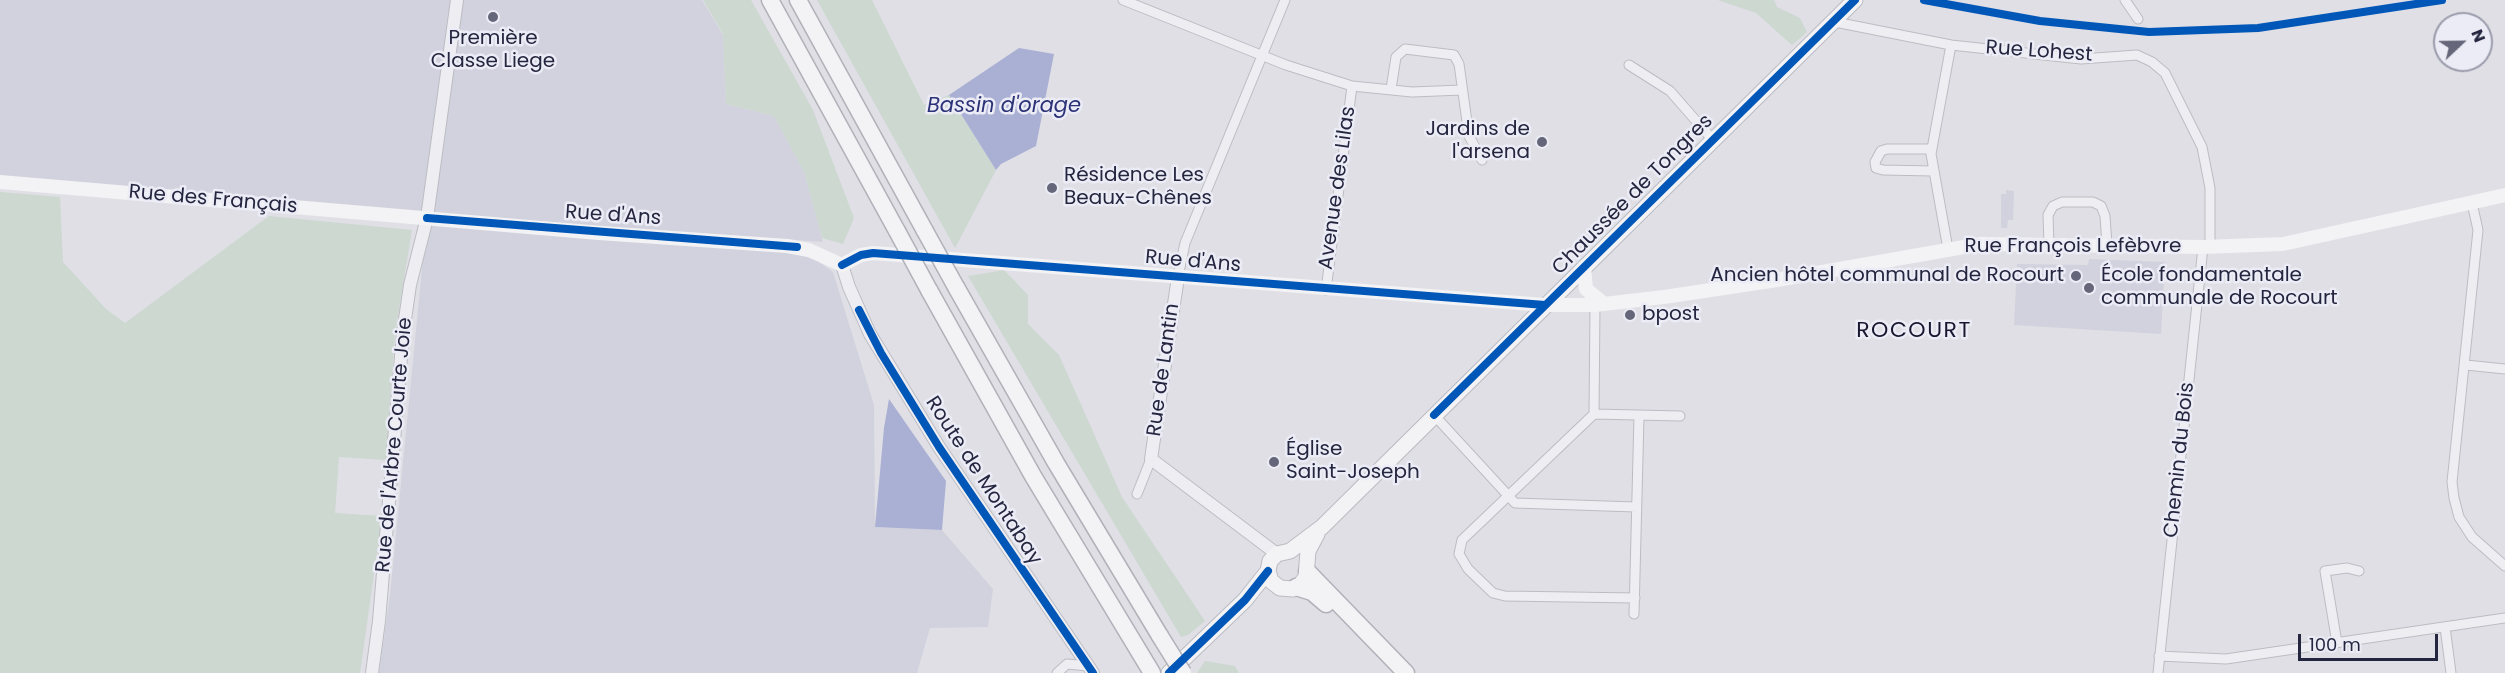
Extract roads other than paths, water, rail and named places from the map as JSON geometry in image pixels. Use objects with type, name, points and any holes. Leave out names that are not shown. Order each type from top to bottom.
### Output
[{"type":"highway","points":[[770,0],[1034,476],[1152,673]]},
{"type":"highway","points":[[798,0],[1056,463],[1183,673]]},
{"type":"highway","points":[[1307,569],[1406,673]]},
{"type":"highway","points":[[1296,587],[1318,596],[1394,673]]},
{"type":"main road","name":"Chaussée de Tongres","points":[[1169,673],[1245,600],[1268,571],[1270,561],[1322,527],[1855,0]]},
{"type":"main road","name":"Rue des Français","points":[[0,182],[427,218]]},
{"type":"main road","name":"Rue François Lefèbvre","points":[[1545,305],[1600,304],[1777,280],[1981,244],[2206,247],[2283,244],[2505,195]]},
{"type":"main road","name":"Rue d'Ans","points":[[427,218],[797,247],[842,265],[861,255],[873,253],[1326,290],[1545,305]]},
{"type":"main road","points":[[1584,267],[1586,289],[1600,304]]},
{"type":"main road","points":[[1516,304],[1520,310],[1521,329]]},
{"type":"main road","name":"Chaussée de Tongres","points":[[1296,587],[1303,581],[1307,569],[1308,551],[1322,527]]},
{"type":"main road","points":[[1283,552],[1301,556],[1307,569]]},
{"type":"main road","points":[[1268,571],[1275,585],[1284,589],[1296,587]]},
{"type":"main road","name":"Chaussée de Tongres","points":[[1245,600],[1275,585]]},
{"type":"street","name":"Rue de l'Arbre Courte Joie","points":[[372,673],[379,621],[403,333],[410,285],[427,218],[456,0]]},
{"type":"street","name":"Avenue des Lilas","points":[[1123,0],[1264,56],[1352,86],[1412,92],[1462,90]]},
{"type":"street","name":"Rue de Lantin","points":[[1283,552],[1151,459],[1185,243],[1264,56],[1285,0]]},
{"type":"street","points":[[2125,0],[2138,19]]},
{"type":"street","name":"Rue Lohest","points":[[1834,22],[1951,45],[2081,59],[2137,56],[2152,62],[2165,73],[2202,147],[2210,188],[2206,247]]},
{"type":"street","points":[[1948,249],[1932,149],[1951,45]]},
{"type":"street","points":[[1392,89],[1396,57],[1405,49],[1454,55],[1459,64],[1469,136],[1482,160]]},
{"type":"street","points":[[1629,65],[1670,91],[1712,139]]},
{"type":"street","name":"Avenue des Lilas","points":[[1326,290],[1352,86]]},
{"type":"street","points":[[1932,149],[1887,149],[1881,151],[1875,162],[1876,168],[1883,170],[1934,171]]},
{"type":"street","points":[[2049,244],[2048,215],[2053,206],[2062,202],[2093,202],[2101,206],[2106,216],[2107,245]]},
{"type":"street","points":[[2472,203],[2478,230],[2466,365],[2452,482],[2458,517],[2472,537],[2505,566]]},
{"type":"street","name":"Chemin du Bois","points":[[2158,673],[2206,247]]},
{"type":"street","name":"Route de Montabay","points":[[842,265],[863,319],[881,353],[963,483],[1091,669]]},
{"type":"street","points":[[1600,304],[1594,414],[1462,540],[1460,554],[1468,569],[1492,592],[1505,596],[1635,598]]},
{"type":"street","points":[[2466,365],[2505,369]]},
{"type":"street","points":[[1594,414],[1680,416]]},
{"type":"street","points":[[1434,415],[1515,503],[1636,507]]},
{"type":"street","points":[[1634,614],[1639,416]]},
{"type":"street","points":[[1137,494],[1151,459]]},
{"type":"street","points":[[2337,643],[2325,571],[2347,568],[2360,571]]},
{"type":"street","points":[[2159,656],[2226,659],[2505,618]]},
{"type":"street","points":[[2445,627],[2451,673]]},
{"type":"street","points":[[1057,673],[1067,664],[1091,669]]},
{"type":"water","name":"Bassin d'orage","points":[[1019,48],[1054,54],[1036,146],[1001,164],[996,170],[949,95]]},
{"type":"water","points":[[889,399],[946,481],[942,530],[875,527],[884,428]]},
{"type":"place","name":"Première Classe Liege","points":[[493,17]]},
{"type":"place","name":"Jardins de l'arsena","points":[[1542,142]]},
{"type":"place","name":"Résidence Les Beaux-Chênes","points":[[1052,188]]},
{"type":"place","name":"Ancien hôtel communal de Rocourt","points":[[2076,276]]},
{"type":"place","name":"École fondamentale communale de Rocourt","points":[[2089,288]]},
{"type":"place","name":"bpost","points":[[1630,315]]},
{"type":"place","name":"Église Saint-Joseph","points":[[1274,462]]},
{"type":"district","name":"ROCOURT","points":[[1914,331]]}]
